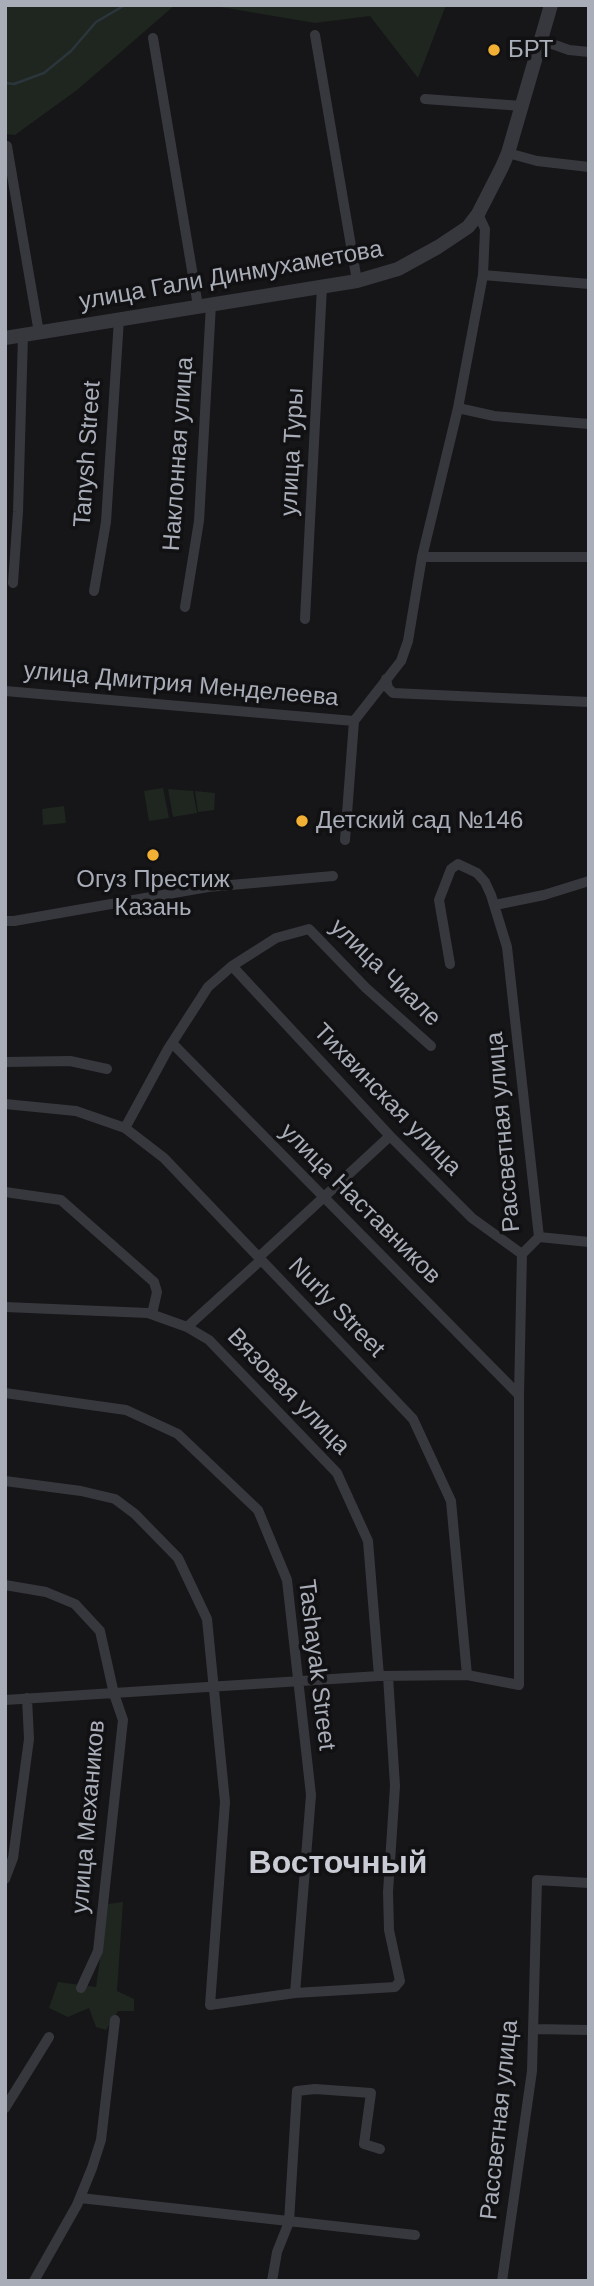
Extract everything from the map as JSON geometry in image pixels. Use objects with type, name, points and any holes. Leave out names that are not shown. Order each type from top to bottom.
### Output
[{"type":"street","name":"улица Гали Динмухаметова","points":[[5,338],[357,281],[398,270],[438,247],[468,227],[478,214],[508,153],[551,5]]},
{"type":"street","points":[[315,36],[357,281]]},
{"type":"street","name":"Наклонная улица","points":[[153,38],[204,305],[199,521],[185,607]]},
{"type":"street","points":[[541,40],[569,50],[589,52]]},
{"type":"street","points":[[425,99],[522,106]]},
{"type":"street","points":[[7,146],[39,333]]},
{"type":"street","points":[[508,153],[537,161],[589,167]]},
{"type":"street","points":[[345,840],[354,721],[401,661],[408,641],[422,557],[458,408],[483,275],[485,229],[478,214]]},
{"type":"street","points":[[483,275],[589,284]]},
{"type":"street","name":"улица Туры","points":[[305,619],[322,286]]},
{"type":"street","name":"Tanysh Street","points":[[94,591],[106,522],[119,319]]},
{"type":"street","points":[[13,583],[18,512],[23,335]]},
{"type":"street","points":[[458,408],[494,416],[589,424]]},
{"type":"street","points":[[422,557],[589,557]]},
{"type":"street","points":[[386,679],[388,688],[393,693],[589,702]]},
{"type":"street","name":"улица Дмитрия Менделеева","points":[[5,691],[354,721]]},
{"type":"street","name":"Рассветная улица","points":[[450,964],[439,900],[451,869],[458,864],[477,873],[485,882],[507,947],[539,1237],[522,1254],[519,1685],[467,1675]]},
{"type":"street","points":[[5,921],[208,887],[333,876]]},
{"type":"street","points":[[495,905],[544,895],[589,881]]},
{"type":"street","name":"улица Чиале","points":[[232,966],[276,938],[309,929],[366,988],[431,1046]]},
{"type":"street","points":[[125,1128],[172,1043],[208,987],[232,966]]},
{"type":"street","name":"Тихвинская улица","points":[[232,966],[390,1136],[472,1219],[522,1254]]},
{"type":"street","name":"улица Наставников","points":[[172,1043],[519,1395]]},
{"type":"street","points":[[5,1062],[70,1061],[107,1069]]},
{"type":"street","name":"Nurly Street","points":[[5,1104],[76,1111],[125,1128],[164,1158],[413,1419],[451,1501],[467,1675]]},
{"type":"street","points":[[187,1327],[323,1196],[390,1136]]},
{"type":"street","points":[[5,1192],[61,1200],[154,1282],[157,1292],[152,1314]]},
{"type":"street","points":[[539,1237],[589,1242]]},
{"type":"street","name":"Вязовая улица","points":[[5,1307],[152,1314],[187,1327],[209,1340],[337,1473],[368,1541],[395,1786],[388,1892],[389,1930],[400,1981],[395,1987],[295,1993]]},
{"type":"street","name":"Tashayak Street","points":[[5,1393],[126,1410],[178,1434],[258,1510],[287,1580],[311,1795],[295,1993]]},
{"type":"street","points":[[5,1480],[81,1491],[115,1500],[135,1514],[178,1558],[207,1619],[225,1802],[210,2005],[295,1993]]},
{"type":"street","name":"улица Механиков","points":[[5,1585],[46,1592],[75,1604],[100,1631],[114,1694],[123,1720],[97,1951],[81,1988]]},
{"type":"street","points":[[5,1700],[384,1676],[467,1675]]},
{"type":"street","points":[[5,1878],[13,1858],[29,1739],[27,1698]]},
{"type":"street","name":"Рассветная улица","points":[[502,2281],[532,2071],[537,1880],[589,1883]]},
{"type":"street","points":[[34,2281],[80,2198],[101,2140],[115,2020]]},
{"type":"street","points":[[533,2029],[589,2030]]},
{"type":"street","points":[[5,2108],[49,2037]]},
{"type":"street","points":[[272,2281],[277,2252],[289,2222],[297,2091],[316,2089],[371,2093],[364,2144],[380,2149]]},
{"type":"street","points":[[80,2198],[415,2235]]},
{"type":"shaded area","points":[[5,5],[175,5],[77,90],[15,135],[5,134]]},
{"type":"shaded area","points":[[209,5],[446,5],[418,78],[370,16],[315,23]]},
{"type":"shaded area","points":[[163,788],[169,818],[149,821],[144,791]]},
{"type":"shaded area","points":[[168,789],[193,791],[197,813],[173,817]]},
{"type":"shaded area","points":[[195,791],[215,793],[214,810],[198,812]]},
{"type":"shaded area","points":[[64,806],[66,823],[43,825],[42,809]]},
{"type":"shaded area","points":[[123,1902],[117,1991],[134,1999],[134,2011],[118,2011],[106,2030],[96,2027],[89,2008],[68,2017],[49,2008],[58,1982],[96,1987],[108,1904]]},
{"type":"waterway","points":[[5,83],[14,84],[44,73],[71,51],[96,22],[125,5]]},
{"type":"place","name":"БРТ","points":[[494,50]]},
{"type":"place","name":"Детский сад №146","points":[[302,821]]},
{"type":"place","name":"Огуз Престиж Казань","points":[[153,855]]},
{"type":"district","name":"Восточный","points":[[338,1864]]}]
